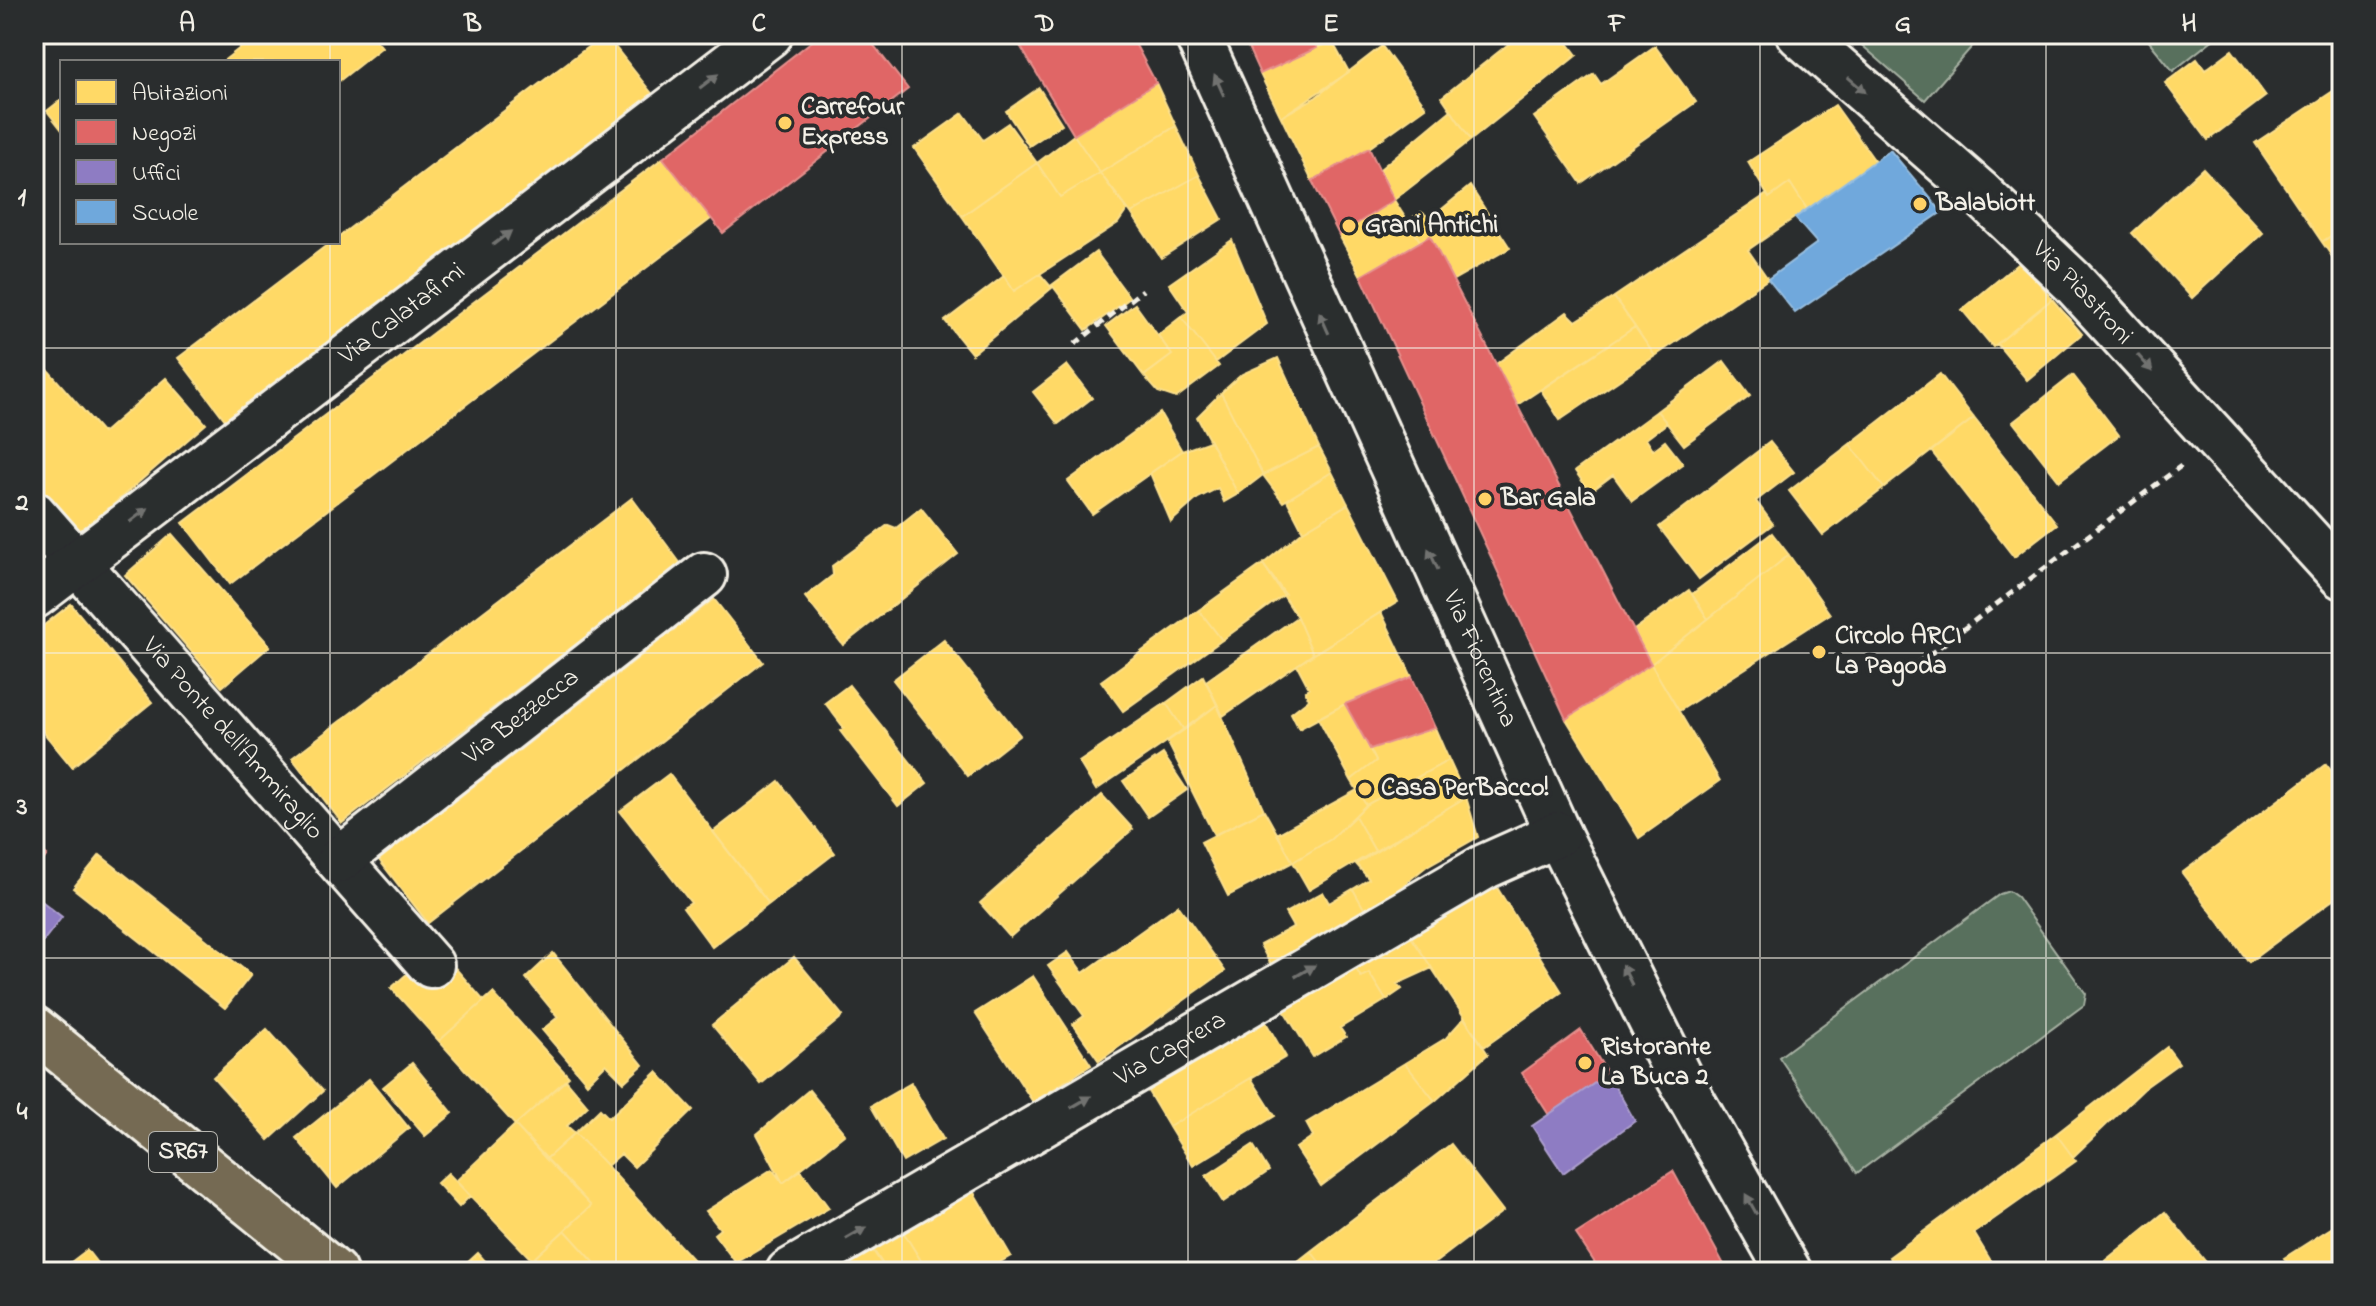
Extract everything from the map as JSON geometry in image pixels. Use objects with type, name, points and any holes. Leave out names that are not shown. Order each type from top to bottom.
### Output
[{"type":"main road","name":"SR67","points":[[34,1029],[334,1272]]},
{"type":"street","name":"Via Calatafimi","points":[[34,596],[770,34]]},
{"type":"street","name":"Via Fiorentina","points":[[1197,34],[1558,834],[1680,1079],[1789,1272]]},
{"type":"street","name":"Via Piastroni","points":[[1799,34],[1978,191],[2072,281],[2342,576]]},
{"type":"street","name":"Via Ponte dell'Ammiraglio","points":[[34,514],[431,965]]},
{"type":"street","name":"Via Bezzecca","points":[[339,860],[704,575]]},
{"type":"street","name":"Via Caprera","points":[[789,1272],[1486,866],[1558,834]]},
{"type":"path","points":[[1075,344],[1143,290]]},
{"type":"path","points":[[1906,672],[2215,440]]},
{"type":"green space","points":[[1849,34],[1983,34],[1925,100]]},
{"type":"green space","points":[[2143,34],[2220,34],[2173,71]]},
{"type":"green space","points":[[2009,891],[2017,897],[2086,994],[2084,1005],[1857,1173],[1779,1057],[2000,894]]},
{"type":"building: Abitazioni","points":[[258,34],[371,34],[382,47],[340,80],[340,60],[225,60]]},
{"type":"building: Abitazioni","points":[[605,34],[654,96],[226,421],[178,358],[328,244],[340,244],[340,235]]},
{"type":"building: Abitazioni","points":[[1310,34],[1330,34],[1332,41],[1317,48]]},
{"type":"building: Abitazioni","points":[[1521,34],[1561,34],[1577,55],[1471,140],[1442,97]]},
{"type":"building: Abitazioni","points":[[1332,41],[1349,72],[1281,117],[1260,74]]},
{"type":"building: Abitazioni","points":[[1382,46],[1426,107],[1369,148],[1312,181],[1281,117],[1316,97]]},
{"type":"building: Abitazioni","points":[[1655,46],[1696,102],[1581,183],[1534,117],[1594,74],[1601,84]]},
{"type":"building: Abitazioni","points":[[2232,50],[2266,96],[2208,140],[2165,83],[2197,59],[2205,70]]},
{"type":"building: Abitazioni","points":[[1156,83],[1176,126],[1100,173],[1074,135]]},
{"type":"building: Abitazioni","points":[[2342,85],[2342,228],[2322,242],[2255,143]]},
{"type":"building: Abitazioni","points":[[1039,88],[1062,124],[1029,146],[1006,111]]},
{"type":"building: Abitazioni","points":[[60,101],[60,127],[47,111]]},
{"type":"building: Abitazioni","points":[[1835,105],[1875,161],[1807,209],[1790,183],[1769,198],[1748,162]]},
{"type":"building: Abitazioni","points":[[1451,110],[1471,140],[1394,200],[1380,169]]},
{"type":"building: Abitazioni","points":[[963,113],[983,140],[1008,123],[1037,163],[962,216],[914,148]]},
{"type":"building: Abitazioni","points":[[1176,126],[1199,175],[1131,213],[1100,173]]},
{"type":"building: Abitazioni","points":[[1074,135],[1100,173],[1060,197],[1037,163]]},
{"type":"building: Abitazioni","points":[[663,158],[712,218],[230,584],[183,523]]},
{"type":"building: Abitazioni","points":[[1037,163],[1060,197],[1100,173],[1127,210],[1118,223],[1014,291],[962,216]]},
{"type":"building: Abitazioni","points":[[2203,168],[2263,233],[2192,298],[2132,233]]},
{"type":"building: Abitazioni","points":[[1199,175],[1222,219],[1161,258],[1131,213]]},
{"type":"building: Abitazioni","points":[[1790,183],[1807,209],[1748,250],[1768,279],[1655,356],[1614,297],[1767,194],[1769,198]]},
{"type":"building: Abitazioni","points":[[1470,186],[1510,248],[1453,280],[1430,236],[1420,241],[1407,221],[1421,212],[1431,218]]},
{"type":"building: Abitazioni","points":[[1394,200],[1420,241],[1361,276],[1339,235]]},
{"type":"building: Abitazioni","points":[[2342,228],[2342,271],[2322,242]]},
{"type":"building: Abitazioni","points":[[1232,240],[1267,324],[1216,362],[1181,317],[1188,312],[1169,284]]},
{"type":"building: Abitazioni","points":[[1096,252],[1130,298],[1086,330],[1052,285]]},
{"type":"building: Abitazioni","points":[[2021,261],[2052,299],[1993,347],[1962,310]]},
{"type":"building: Abitazioni","points":[[1040,274],[1052,288],[972,354],[945,321],[1004,276],[1014,291]]},
{"type":"building: Abitazioni","points":[[1614,297],[1635,327],[1517,405],[1496,364],[1567,312],[1576,321]]},
{"type":"building: Abitazioni","points":[[2052,299],[2082,334],[2027,380],[1997,344]]},
{"type":"building: Abitazioni","points":[[1135,304],[1172,355],[1144,376],[1106,326]]},
{"type":"building: Abitazioni","points":[[1181,317],[1219,366],[1176,398],[1158,392],[1144,376],[1172,355],[1158,335]]},
{"type":"building: Abitazioni","points":[[1635,327],[1655,356],[1560,420],[1541,390]]},
{"type":"building: Abitazioni","points":[[34,354],[103,433],[166,378],[206,424],[80,533],[34,481]]},
{"type":"building: Abitazioni","points":[[1278,358],[1319,447],[1263,475],[1221,393],[1242,374]]},
{"type":"building: Abitazioni","points":[[1724,361],[1750,396],[1684,445],[1657,411]]},
{"type":"building: Abitazioni","points":[[1067,365],[1092,398],[1058,424],[1033,392]]},
{"type":"building: Abitazioni","points":[[1940,374],[1974,418],[1884,488],[1850,444]]},
{"type":"building: Abitazioni","points":[[2073,375],[2119,435],[2059,481],[2013,422]]},
{"type":"building: Abitazioni","points":[[1221,393],[1263,475],[1238,494],[1197,417]]},
{"type":"building: Abitazioni","points":[[1657,411],[1667,423],[1646,439],[1653,450],[1665,441],[1683,464],[1632,501],[1613,475],[1590,492],[1575,471]]},
{"type":"building: Abitazioni","points":[[1160,413],[1182,451],[1092,514],[1068,481]]},
{"type":"building: Abitazioni","points":[[1974,418],[2057,524],[2014,557],[1931,451]]},
{"type":"building: Abitazioni","points":[[1210,441],[1238,494],[1224,502],[1218,488],[1198,498],[1171,522],[1150,473],[1182,451]]},
{"type":"building: Abitazioni","points":[[1770,442],[1794,472],[1756,501],[1773,524],[1699,579],[1659,527]]},
{"type":"building: Abitazioni","points":[[1850,444],[1884,488],[1823,535],[1789,491]]},
{"type":"building: Abitazioni","points":[[1319,447],[1332,472],[1283,502],[1263,475]]},
{"type":"building: Abitazioni","points":[[1332,472],[1348,504],[1303,531],[1287,500]]},
{"type":"building: Abitazioni","points":[[632,498],[681,564],[342,823],[292,758]]},
{"type":"building: Abitazioni","points":[[1348,504],[1398,602],[1313,654],[1297,617],[1263,564],[1303,531]]},
{"type":"building: Abitazioni","points":[[921,508],[958,554],[843,645],[805,597],[833,575],[832,566],[888,525],[896,528]]},
{"type":"building: Abitazioni","points":[[1772,533],[1789,555],[1708,619],[1692,594]]},
{"type":"building: Abitazioni","points":[[172,534],[270,646],[222,687],[125,575]]},
{"type":"building: Abitazioni","points":[[1789,555],[1830,614],[1679,711],[1651,664]]},
{"type":"building: Abitazioni","points":[[1263,564],[1285,594],[1222,640],[1199,610]]},
{"type":"building: Abitazioni","points":[[1689,590],[1708,619],[1651,664],[1634,630]]},
{"type":"building: Abitazioni","points":[[714,599],[763,662],[428,923],[379,860]]},
{"type":"building: Abitazioni","points":[[71,604],[152,702],[72,767],[34,721],[34,633]]},
{"type":"building: Abitazioni","points":[[1199,610],[1222,640],[1123,711],[1101,681]]},
{"type":"building: Abitazioni","points":[[1381,612],[1412,677],[1345,704],[1299,729],[1291,713],[1309,699],[1305,692],[1309,688],[1297,665]]},
{"type":"building: Abitazioni","points":[[1297,617],[1313,654],[1223,716],[1206,681]]},
{"type":"building: Abitazioni","points":[[944,640],[1020,735],[968,776],[893,680]]},
{"type":"building: Abitazioni","points":[[1651,664],[1720,781],[1639,838],[1566,719]]},
{"type":"building: Abitazioni","points":[[1203,676],[1217,705],[1184,730],[1166,703]]},
{"type":"building: Abitazioni","points":[[849,685],[927,783],[898,806],[840,731],[844,728],[825,703]]},
{"type":"building: Abitazioni","points":[[1166,703],[1184,730],[1096,790],[1079,762]]},
{"type":"building: Abitazioni","points":[[1345,704],[1376,761],[1351,780],[1318,718]]},
{"type":"building: Abitazioni","points":[[1217,705],[1264,810],[1214,835],[1167,741]]},
{"type":"building: Abitazioni","points":[[1435,728],[1449,760],[1366,805],[1351,780],[1376,761],[1370,749]]},
{"type":"building: Abitazioni","points":[[1163,754],[1187,790],[1148,817],[1123,781]]},
{"type":"building: Abitazioni","points":[[1449,760],[1466,797],[1375,851],[1355,816],[1366,805]]},
{"type":"building: Abitazioni","points":[[2326,764],[2342,784],[2342,893],[2249,962],[2182,873]]},
{"type":"building: Abitazioni","points":[[669,774],[769,904],[712,947],[683,908],[691,903],[620,811]]},
{"type":"building: Abitazioni","points":[[779,781],[835,853],[769,904],[713,832]]},
{"type":"building: Abitazioni","points":[[1357,790],[1366,805],[1331,839],[1293,862],[1277,834]]},
{"type":"building: Abitazioni","points":[[1102,795],[1133,829],[1010,937],[980,903]]},
{"type":"building: Abitazioni","points":[[1466,797],[1478,837],[1427,866],[1367,914],[1353,889],[1369,879],[1356,864]]},
{"type":"building: Abitazioni","points":[[1264,810],[1293,862],[1228,896],[1201,842]]},
{"type":"building: Abitazioni","points":[[1355,816],[1375,851],[1309,890],[1293,862],[1331,839]]},
{"type":"building: Abitazioni","points":[[100,855],[251,975],[225,1008],[73,888]]},
{"type":"building: Abitazioni","points":[[1488,873],[1562,992],[1484,1047],[1404,926]]},
{"type":"building: Abitazioni","points":[[1353,889],[1367,914],[1272,967],[1260,945],[1293,927],[1285,913],[1323,892],[1329,903]]},
{"type":"building: Abitazioni","points":[[1178,905],[1225,971],[1099,1061],[1073,1024],[1084,1016],[1048,966],[1068,952],[1083,973]]},
{"type":"building: Abitazioni","points":[[1404,926],[1432,968],[1397,984],[1402,989],[1386,1000],[1369,973],[1361,977],[1349,958]]},
{"type":"building: Abitazioni","points":[[437,947],[484,1001],[439,1041],[391,988]]},
{"type":"building: Abitazioni","points":[[553,953],[643,1065],[624,1082],[606,1064],[587,1083],[542,1030],[558,1017],[526,978]]},
{"type":"building: Abitazioni","points":[[794,957],[843,1016],[761,1084],[712,1025]]},
{"type":"building: Abitazioni","points":[[1349,958],[1361,977],[1369,973],[1386,1000],[1340,1028],[1346,1037],[1313,1057],[1278,1001]]},
{"type":"building: Abitazioni","points":[[1033,976],[1091,1065],[1033,1102],[975,1013]]},
{"type":"building: Abitazioni","points":[[493,993],[569,1077],[515,1125],[439,1041]]},
{"type":"building: Abitazioni","points":[[1464,1018],[1488,1054],[1435,1101],[1405,1063],[1446,1038]]},
{"type":"building: Abitazioni","points":[[1264,1019],[1286,1057],[1169,1127],[1146,1088]]},
{"type":"building: Abitazioni","points":[[267,1029],[323,1091],[269,1140],[213,1077]]},
{"type":"building: Abitazioni","points":[[2167,1047],[2179,1063],[2147,1086],[2073,1157],[2056,1134]]},
{"type":"building: Abitazioni","points":[[412,1063],[453,1113],[425,1136],[383,1087]]},
{"type":"building: Abitazioni","points":[[1405,1063],[1435,1101],[1321,1186],[1296,1148],[1313,1136],[1306,1123]]},
{"type":"building: Abitazioni","points":[[657,1072],[693,1110],[634,1167],[621,1154],[607,1166],[575,1133],[600,1109],[609,1118]]},
{"type":"building: Abitazioni","points":[[1251,1078],[1275,1116],[1193,1166],[1169,1127]]},
{"type":"building: Abitazioni","points":[[369,1079],[409,1128],[337,1188],[296,1138]]},
{"type":"building: Abitazioni","points":[[566,1080],[588,1106],[567,1126],[575,1133],[546,1159],[515,1125]]},
{"type":"building: Abitazioni","points":[[911,1083],[943,1139],[903,1162],[871,1106]]},
{"type":"building: Abitazioni","points":[[809,1090],[845,1134],[783,1183],[757,1134]]},
{"type":"building: Abitazioni","points":[[515,1125],[591,1206],[532,1260],[456,1181]]},
{"type":"building: Abitazioni","points":[[575,1133],[704,1272],[603,1272],[565,1230],[591,1206],[546,1159]]},
{"type":"building: Abitazioni","points":[[2056,1134],[2076,1161],[1974,1233],[1994,1266],[1984,1272],[1897,1272],[1889,1257]]},
{"type":"building: Abitazioni","points":[[1451,1144],[1503,1211],[1423,1272],[1327,1272],[1311,1251]]},
{"type":"building: Abitazioni","points":[[1253,1145],[1269,1171],[1223,1202],[1206,1176]]},
{"type":"building: Abitazioni","points":[[772,1169],[783,1183],[801,1170],[829,1208],[736,1263],[714,1234],[720,1229],[706,1211]]},
{"type":"building: Abitazioni","points":[[448,1173],[470,1196],[459,1207],[437,1183]]},
{"type":"building: Abitazioni","points":[[966,1179],[1011,1256],[983,1272],[957,1272],[949,1259],[928,1272],[896,1220]]},
{"type":"building: Abitazioni","points":[[2165,1212],[2214,1272],[2091,1272]]},
{"type":"building: Abitazioni","points":[[896,1220],[928,1272],[888,1272],[866,1239]]},
{"type":"building: Abitazioni","points":[[2342,1221],[2342,1272],[2294,1272],[2284,1258]]},
{"type":"building: Abitazioni","points":[[565,1230],[603,1272],[543,1272],[532,1260]]},
{"type":"building: Abitazioni","points":[[866,1240],[887,1272],[811,1272]]},
{"type":"building: Abitazioni","points":[[87,1250],[104,1272],[58,1272]]},
{"type":"building: Abitazioni","points":[[1311,1251],[1327,1272],[1284,1272]]},
{"type":"building: Abitazioni","points":[[478,1253],[495,1272],[464,1272],[469,1267],[466,1264]]},
{"type":"building: Negozi","name":"Carrefour Express","points":[[821,34],[865,34],[908,89],[723,233],[663,158]]},
{"type":"building: Negozi","points":[[1013,34],[1130,34],[1156,83],[1074,135]]},
{"type":"building: Negozi","points":[[1242,34],[1310,34],[1317,48],[1260,74]]},
{"type":"building: Negozi","points":[[1369,148],[1394,200],[1339,235],[1312,181]]},
{"type":"building: Negozi","points":[[1430,236],[1651,664],[1566,719],[1361,276]]},
{"type":"building: Negozi","points":[[1412,677],[1435,728],[1370,749],[1345,704]]},
{"type":"building: Negozi","points":[[34,845],[47,855],[34,873]]},
{"type":"building: Negozi","points":[[1581,1030],[1608,1074],[1549,1115],[1522,1073]]},
{"type":"building: Negozi","points":[[1673,1171],[1728,1272],[1601,1272],[1576,1234]]},
{"type":"building: Uffici","points":[[34,895],[62,917],[37,949],[34,947]]},
{"type":"building: Uffici","points":[[1608,1074],[1635,1121],[1563,1173],[1532,1126]]},
{"type":"building: Scuole","points":[[1890,150],[1942,212],[1795,313],[1768,279],[1817,243],[1795,218]]},
{"type":"place","name":"Carrefour Express","points":[[785,123]]},
{"type":"place","name":"Balabiott","points":[[1920,204]]},
{"type":"place","name":"Grani Antichi","points":[[1349,226]]},
{"type":"place","name":"Bar Gala","points":[[1485,499]]},
{"type":"place","name":"Circolo ARCI La Pagoda","points":[[1819,652]]},
{"type":"place","name":"Casa PerBacco!","points":[[1365,789]]},
{"type":"place","name":"Ristorante La Buca 2","points":[[1585,1063]]}]
